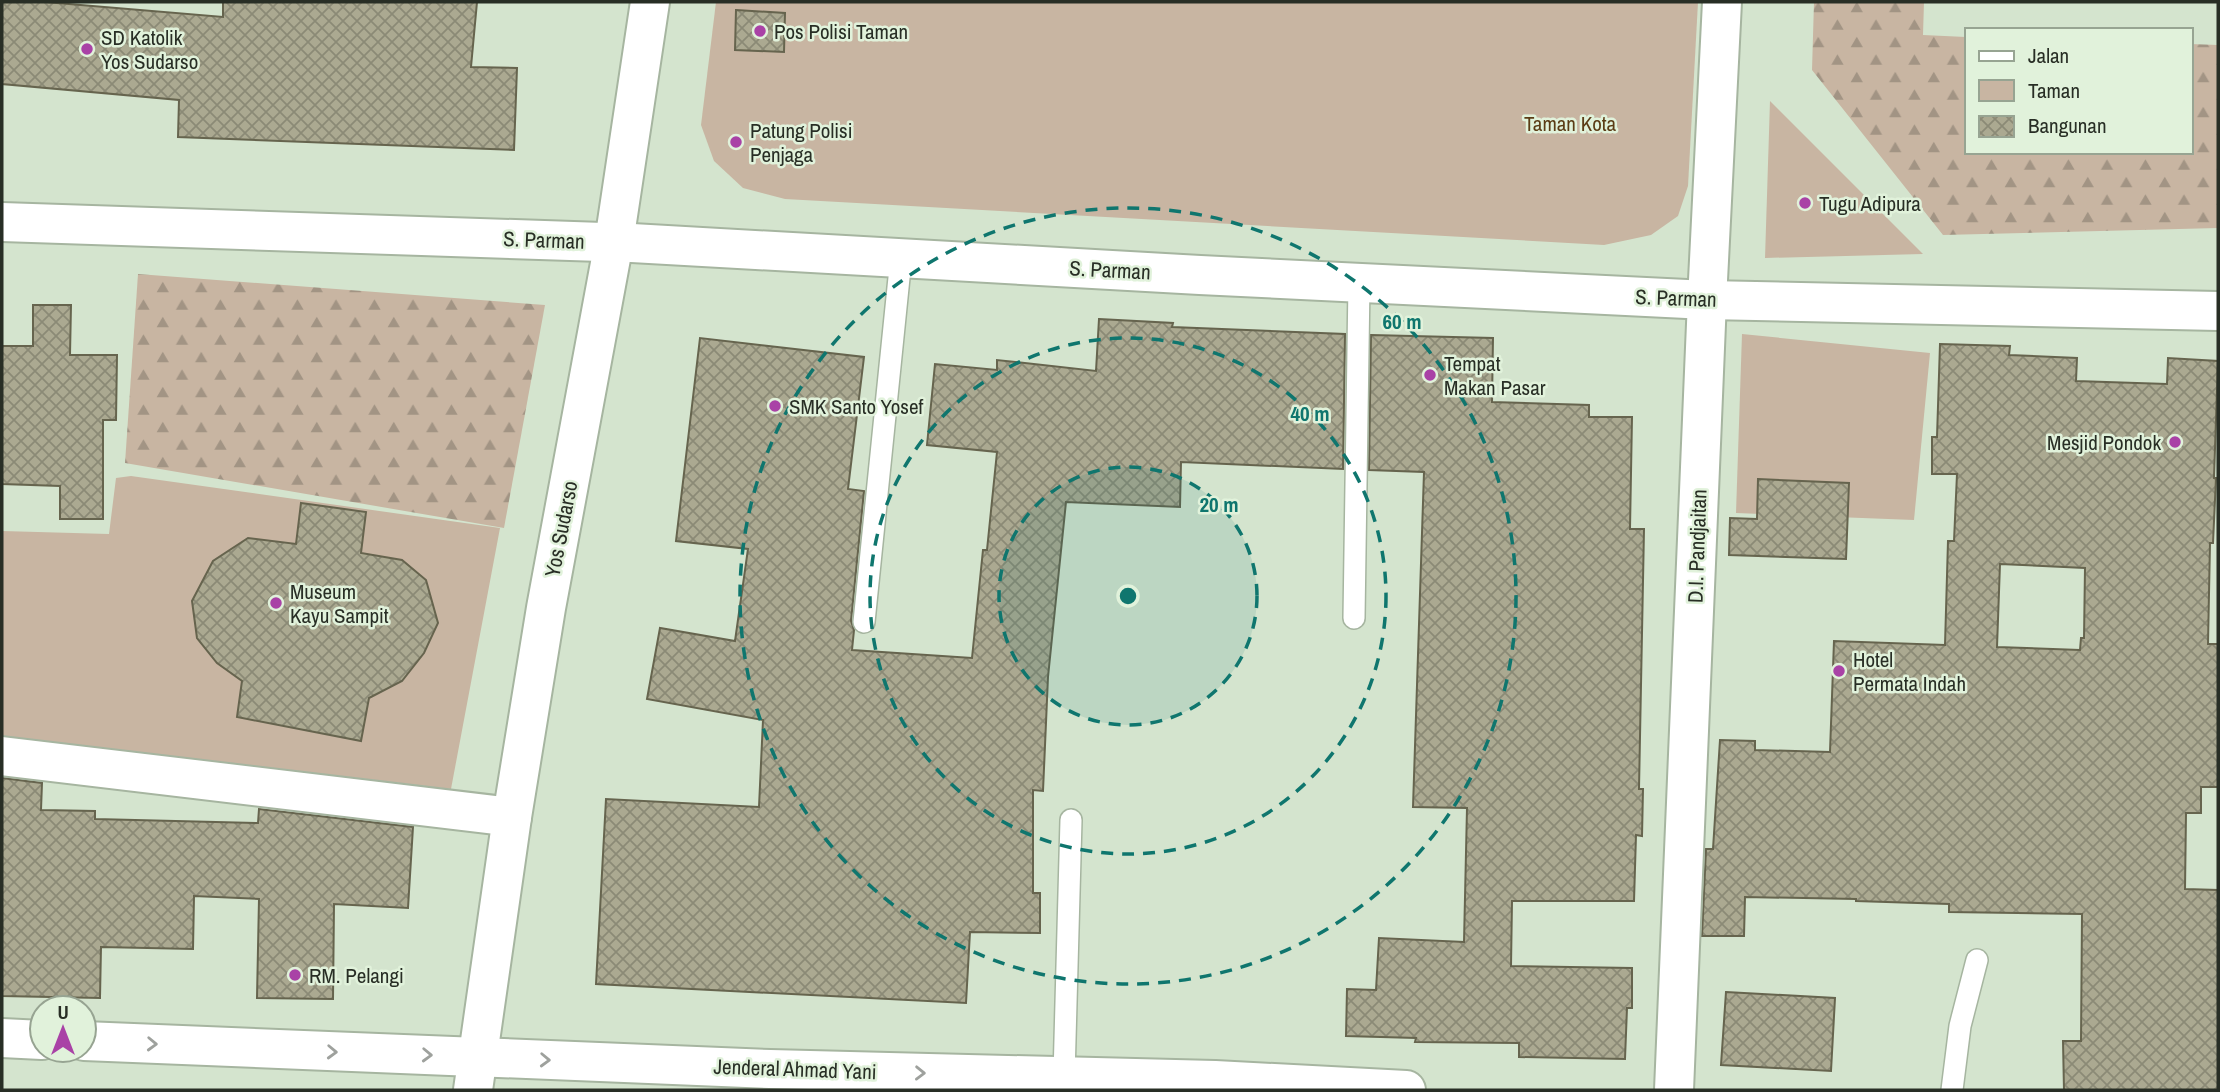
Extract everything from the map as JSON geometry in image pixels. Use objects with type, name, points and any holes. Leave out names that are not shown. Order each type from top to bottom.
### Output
[{"type":"main road","name":"Yos Sudarso","points":[[475,1074],[512,817],[546,608],[614,242],[650,2]]},
{"type":"main road","name":"D.I. Pandjaitan","points":[[1674,1090],[1707,300],[1723,2]]},
{"type":"main road","name":"S. Parman","points":[[2,222],[614,242],[1707,300],[2218,311]]},
{"type":"main road","points":[[2,755],[512,817]]},
{"type":"main road","points":[[2,1038],[28,1039]]},
{"type":"main road","name":"Jenderal Ahmad Yani","points":[[98,1042],[288,1050],[475,1074],[770,1069],[1215,1080],[1406,1090]]},
{"type":"lane","points":[[864,622],[901,258]]},
{"type":"lane","points":[[1354,618],[1359,283]]},
{"type":"lane","points":[[1064,1076],[1070,820]]},
{"type":"lane","points":[[1952,1090],[1960,1026],[1977,960]]},
{"type":"green space","name":"Taman Kota","points":[[716,2],[1698,2],[1688,186],[1678,216],[1651,235],[1604,245],[785,199],[743,188],[714,161],[701,125]]},
{"type":"green space","points":[[1814,2],[1924,2],[1923,35],[1965,37],[1965,154],[2192,154],[2192,44],[2218,45],[2218,228],[1943,235],[1812,70]]},
{"type":"green space","points":[[1770,101],[1923,254],[1765,258]]},
{"type":"green space","points":[[138,274],[545,305],[504,528],[125,463]]},
{"type":"green space","points":[[1742,334],[1930,353],[1914,520],[1736,513]]},
{"type":"green space","points":[[131,476],[500,528],[451,789],[2,736],[2,531],[109,534],[116,478]]},
{"type":"building","points":[[2,2],[45,2],[223,17],[223,2],[477,2],[471,67],[517,68],[514,150],[178,137],[179,100],[2,84]]},
{"type":"building","name":"Pos Polisi Taman","points":[[736,10],[785,13],[784,52],[735,50]]},
{"type":"building","points":[[33,305],[71,305],[70,355],[117,355],[116,420],[103,420],[103,519],[60,519],[60,486],[2,484],[2,346],[33,346]]},
{"type":"building","points":[[1099,319],[1173,323],[1172,327],[1345,334],[1343,469],[1181,462],[1180,507],[1066,502],[1048,677],[1043,791],[1033,790],[1033,893],[1040,893],[1040,933],[970,932],[966,1003],[596,984],[606,799],[759,807],[763,720],[647,699],[660,628],[735,641],[748,549],[676,541],[700,338],[864,357],[848,489],[864,491],[851,621],[854,630],[852,650],[972,658],[997,452],[927,445],[935,364],[997,370],[997,360],[1096,371]]},
{"type":"building","points":[[1371,335],[1493,338],[1492,402],[1589,405],[1589,417],[1632,417],[1630,529],[1644,529],[1639,789],[1643,789],[1642,836],[1636,835],[1634,901],[1512,901],[1511,966],[1632,968],[1632,1008],[1627,1008],[1625,1059],[1519,1057],[1519,1043],[1415,1042],[1416,1038],[1346,1036],[1347,989],[1376,990],[1379,938],[1464,942],[1467,808],[1413,807],[1424,472],[1369,470]]},
{"type":"building","points":[[1940,344],[2010,346],[2009,355],[2077,358],[2076,381],[2167,384],[2168,358],[2218,361],[2216,478],[2213,543],[2210,543],[2208,644],[2218,644],[2218,787],[2201,787],[2201,813],[2186,813],[2185,889],[2218,890],[2218,1090],[2064,1090],[2063,1041],[2081,1041],[2082,914],[1949,912],[1949,904],[1745,897],[1744,936],[1702,936],[1706,849],[1713,849],[1720,740],[1755,741],[1755,750],[1830,752],[1834,641],[1945,645],[1948,541],[1954,541],[1957,474],[1932,474],[1932,437],[1937,437]],"holes":[[[2000,564],[2085,568],[2084,638],[2081,638],[2080,650],[1997,647]]]},
{"type":"building","points":[[1758,479],[1849,483],[1846,559],[1729,555],[1730,518],[1757,519]]},
{"type":"building","points":[[301,503],[366,512],[361,553],[402,560],[426,580],[438,623],[424,653],[402,681],[369,698],[361,741],[237,717],[242,681],[217,663],[197,638],[192,601],[213,561],[248,538],[296,544]]},
{"type":"building","points":[[2,778],[42,783],[41,810],[95,811],[95,819],[258,823],[259,809],[413,827],[408,908],[334,904],[333,999],[257,998],[259,899],[194,896],[193,949],[101,947],[100,998],[98,994],[2,996]]},
{"type":"building","points":[[1726,992],[1835,998],[1831,1071],[1721,1065]]},
{"type":"place","name":"Pos Polisi Taman","points":[[760,31]]},
{"type":"place","name":"SD Katolik Yos Sudarso","points":[[87,49]]},
{"type":"place","name":"Patung Polisi Penjaga","points":[[736,142]]},
{"type":"place","name":"Tugu Adipura","points":[[1805,203]]},
{"type":"place","name":"Tempat Makan Pasar","points":[[1430,375]]},
{"type":"place","name":"SMK Santo Yosef","points":[[775,406]]},
{"type":"place","name":"Mesjid Pondok","points":[[2175,442]]},
{"type":"place","name":"Museum Kayu Sampit","points":[[276,603]]},
{"type":"place","name":"Hotel Permata Indah","points":[[1839,671]]},
{"type":"place","name":"RM. Pelangi","points":[[295,975]]}]
